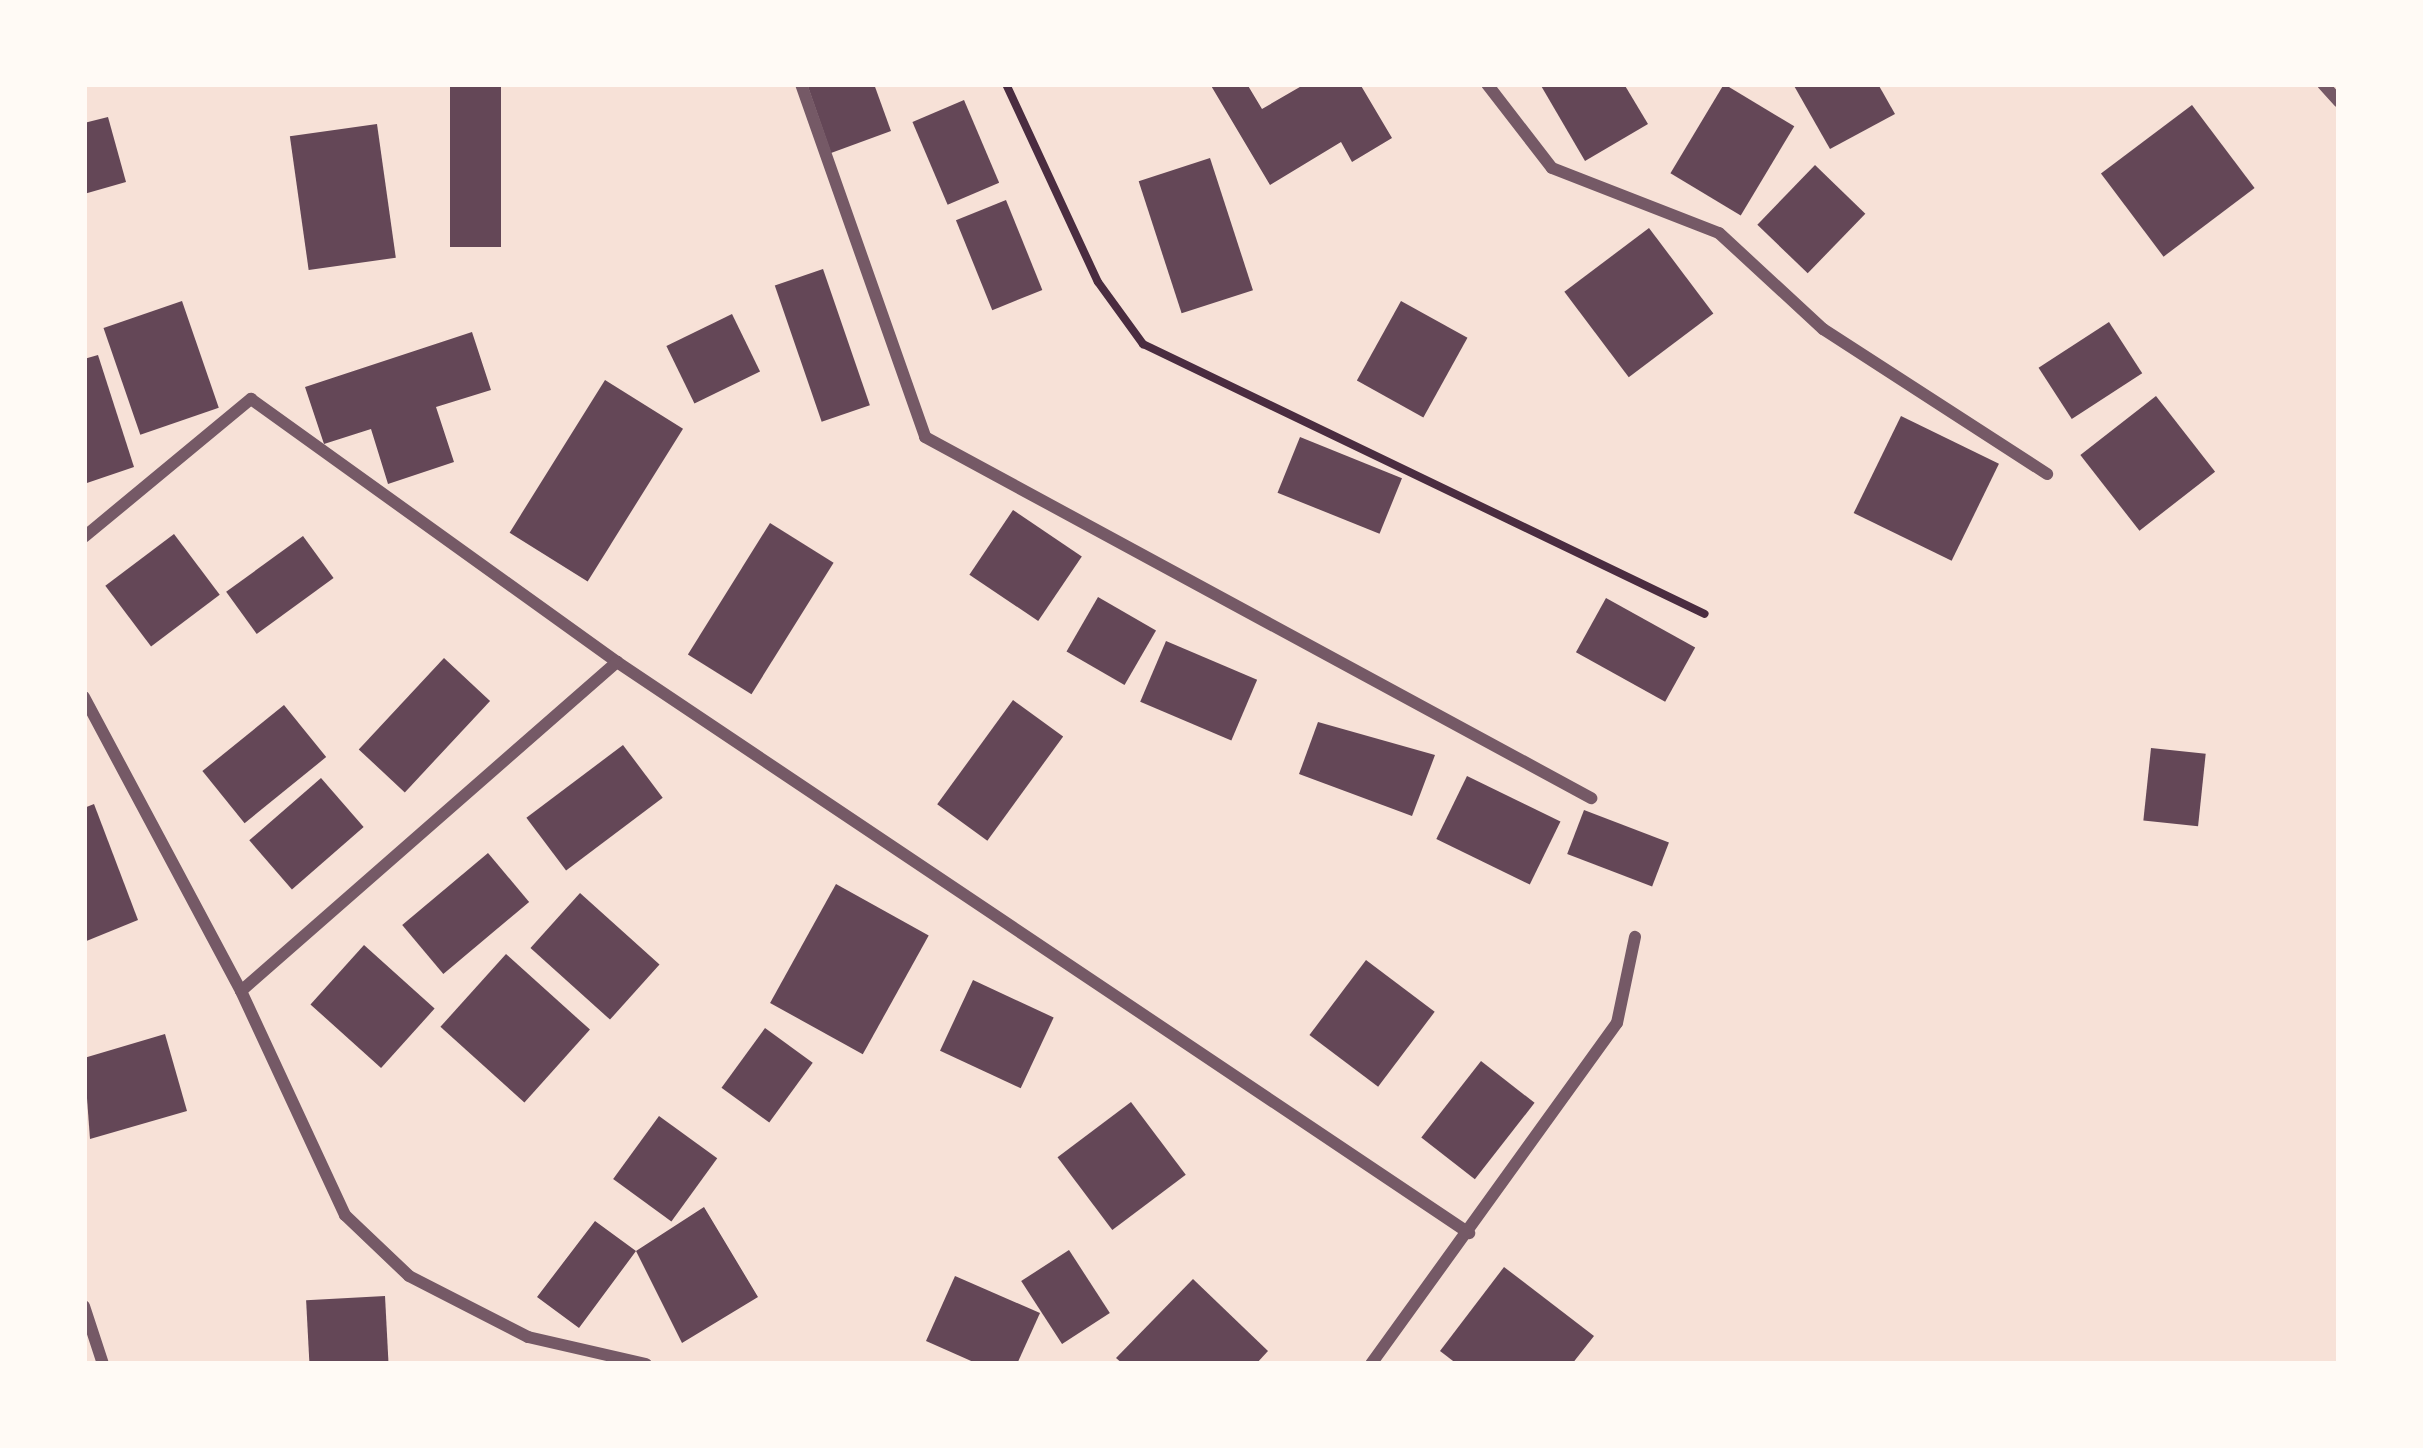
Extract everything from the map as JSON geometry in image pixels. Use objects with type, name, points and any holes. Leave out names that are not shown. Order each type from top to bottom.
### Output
[{"type":"street","points":[[801,84],[925,437],[1591,798]]},
{"type":"street","points":[[1486,84],[1552,168],[1719,233],[1823,329],[2047,474]]},
{"type":"street","points":[[2323,84],[2339,102]]},
{"type":"street","points":[[84,536],[251,399],[617,662],[1469,1233]]},
{"type":"street","points":[[242,991],[617,662]]},
{"type":"street","points":[[84,698],[242,991],[345,1215],[409,1276],[528,1336],[646,1364]]},
{"type":"street","points":[[1371,1364],[1617,1023],[1635,937]]},
{"type":"street","points":[[84,1306],[103,1364]]},
{"type":"path","points":[[1006,84],[1098,282],[1143,344],[1705,614]]},
{"type":"building","points":[[450,84],[501,84],[501,247],[450,247]]},
{"type":"building","points":[[807,84],[874,84],[891,131],[831,153]]},
{"type":"building","points":[[1210,84],[1247,84],[1262,109],[1305,84],[1360,84],[1392,138],[1352,162],[1341,142],[1270,185]]},
{"type":"building","points":[[1540,84],[1624,84],[1648,124],[1585,161]]},
{"type":"building","points":[[1724,84],[1794,126],[1741,215],[1670,173]]},
{"type":"building","points":[[1793,84],[1878,84],[1895,114],[1830,149]]},
{"type":"building","points":[[964,100],[999,183],[948,205],[912,122]]},
{"type":"building","points":[[2192,105],[2255,188],[2164,257],[2101,174]]},
{"type":"building","points":[[108,117],[126,182],[84,194],[84,123]]},
{"type":"building","points":[[377,124],[396,258],[309,270],[290,136]]},
{"type":"building","points":[[1210,158],[1253,290],[1182,313],[1139,181]]},
{"type":"building","points":[[1815,165],[1865,214],[1808,273],[1757,225]]},
{"type":"building","points":[[1006,200],[1042,290],[992,310],[956,220]]},
{"type":"building","points":[[1649,228],[1713,313],[1629,377],[1564,292]]},
{"type":"building","points":[[823,269],[870,405],[822,422],[775,286]]},
{"type":"building","points":[[182,301],[219,408],[140,435],[104,328]]},
{"type":"building","points":[[1401,301],[1467,338],[1423,417],[1357,381]]},
{"type":"building","points":[[732,314],[760,372],[694,404],[666,346]]},
{"type":"building","points":[[2109,322],[2142,373],[2072,419],[2039,368]]},
{"type":"building","points":[[472,332],[491,390],[436,407],[454,462],[388,484],[371,429],[324,444],[305,387]]},
{"type":"building","points":[[98,355],[134,467],[84,484],[84,359]]},
{"type":"building","points":[[605,380],[683,429],[588,581],[510,533]]},
{"type":"building","points":[[2156,396],[2215,472],[2139,531],[2080,455]]},
{"type":"building","points":[[1901,416],[1999,464],[1952,561],[1854,513]]},
{"type":"building","points":[[1300,437],[1402,478],[1380,534],[1278,493]]},
{"type":"building","points":[[1013,510],[1082,556],[1038,621],[969,575]]},
{"type":"building","points":[[770,523],[834,563],[751,694],[688,654]]},
{"type":"building","points":[[174,534],[220,595],[151,646],[105,586]]},
{"type":"building","points":[[303,536],[334,578],[257,634],[226,592]]},
{"type":"building","points":[[1098,597],[1156,630],[1125,685],[1066,652]]},
{"type":"building","points":[[1606,598],[1695,647],[1665,702],[1576,652]]},
{"type":"building","points":[[1166,641],[1257,680],[1231,740],[1140,702]]},
{"type":"building","points":[[444,658],[490,701],[405,792],[359,749]]},
{"type":"building","points":[[1013,700],[1063,736],[987,841],[937,804]]},
{"type":"building","points":[[284,705],[326,757],[245,823],[202,771]]},
{"type":"building","points":[[1318,722],[1435,755],[1412,816],[1299,774]]},
{"type":"building","points":[[623,745],[663,798],[566,871],[526,818]]},
{"type":"building","points":[[2151,748],[2206,754],[2198,826],[2143,821]]},
{"type":"building","points":[[1467,776],[1560,822],[1530,885],[1436,839]]},
{"type":"building","points":[[321,778],[364,827],[292,889],[249,840]]},
{"type":"building","points":[[94,804],[138,920],[84,942],[84,808]]},
{"type":"building","points":[[1584,810],[1669,843],[1652,886],[1567,854]]},
{"type":"building","points":[[488,853],[529,902],[443,974],[402,925]]},
{"type":"building","points":[[836,884],[929,935],[863,1054],[770,1003]]},
{"type":"building","points":[[580,893],[660,965],[610,1020],[530,948]]},
{"type":"building","points":[[364,945],[435,1009],[381,1068],[310,1004]]},
{"type":"building","points":[[506,954],[590,1030],[524,1102],[440,1027]]},
{"type":"building","points":[[1366,960],[1435,1012],[1378,1087],[1309,1035]]},
{"type":"building","points":[[973,980],[1054,1018],[1021,1088],[940,1051]]},
{"type":"building","points":[[765,1028],[813,1063],[769,1123],[722,1088]]},
{"type":"building","points":[[165,1034],[187,1111],[90,1139],[84,1058]]},
{"type":"building","points":[[1481,1061],[1535,1103],[1475,1179],[1421,1137]]},
{"type":"building","points":[[1131,1102],[1186,1175],[1112,1230],[1058,1157]]},
{"type":"building","points":[[659,1116],[717,1158],[671,1221],[613,1179]]},
{"type":"building","points":[[704,1207],[758,1297],[682,1343],[636,1251]]},
{"type":"building","points":[[595,1221],[636,1251],[579,1328],[537,1297]]},
{"type":"building","points":[[1069,1250],[1110,1313],[1062,1344],[1021,1281]]},
{"type":"building","points":[[1504,1267],[1594,1336],[1572,1364],[1457,1364],[1440,1351]]},
{"type":"building","points":[[955,1276],[1040,1313],[1017,1364],[978,1364],[926,1341]]},
{"type":"building","points":[[1193,1279],[1268,1351],[1256,1364],[1123,1364],[1116,1358]]},
{"type":"building","points":[[385,1296],[389,1364],[309,1364],[306,1300]]}]
